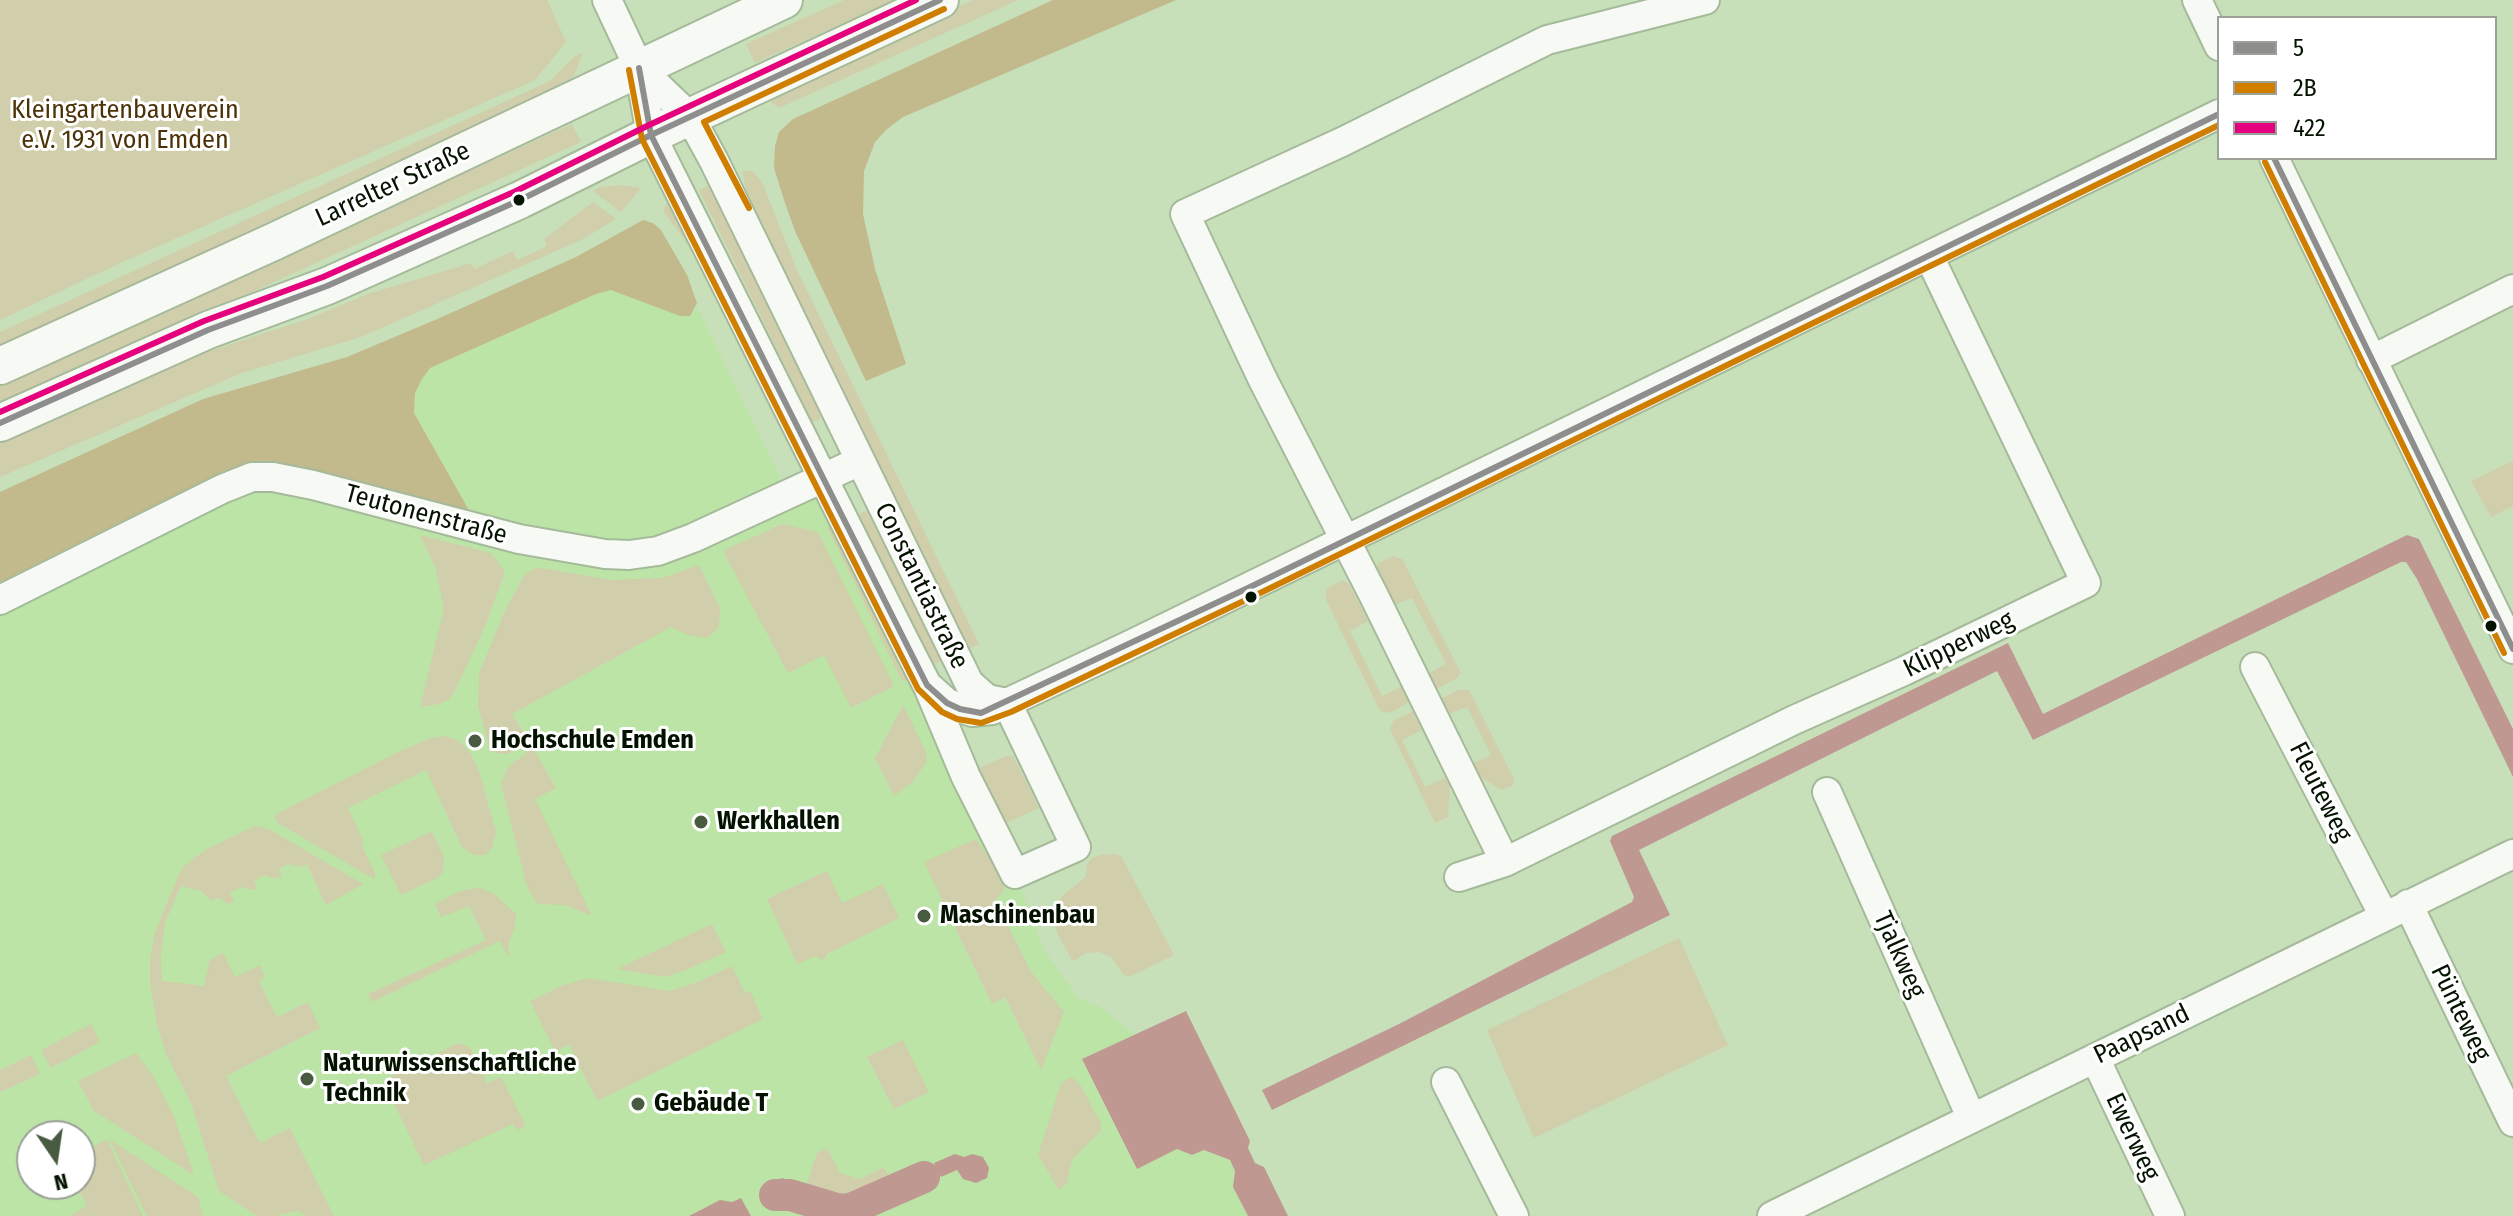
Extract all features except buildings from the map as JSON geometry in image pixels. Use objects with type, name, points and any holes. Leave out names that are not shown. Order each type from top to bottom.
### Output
[{"type":"street","points":[[607,0],[639,68]]},
{"type":"street","name":"Larrelter Straße","points":[[0,366],[273,242],[784,0]]},
{"type":"street","points":[[0,423],[208,330],[327,286],[520,200],[940,0]]},
{"type":"street","points":[[1505,862],[1262,378],[1185,214],[1344,141],[1547,40],[1705,0]]},
{"type":"street","points":[[2197,0],[2217,42]]},
{"type":"street","name":"Constantiastraße","points":[[639,68],[690,117],[720,172],[969,683],[987,699],[1007,703]]},
{"type":"street","name":"Constantiastraße","points":[[639,68],[651,135],[927,685],[947,703],[972,712],[992,710],[1007,703]]},
{"type":"street","points":[[927,685],[966,777],[1015,874],[1076,847],[1007,703],[2217,115]]},
{"type":"street","points":[[2275,160],[2513,649]]},
{"type":"street","name":"Klipperweg","points":[[1459,877],[1505,862],[1794,720],[2086,583],[1929,256]]},
{"type":"street","points":[[2371,360],[2513,289]]},
{"type":"street","name":"Teutonenstraße","points":[[0,600],[252,477],[273,477],[313,485],[519,539],[605,554],[629,555],[658,551],[693,538],[860,461]]},
{"type":"street","name":"Fleuteweg","points":[[2255,667],[2396,910]]},
{"type":"street","name":"Tjalkweg","points":[[1827,792],[1971,1117]]},
{"type":"street","name":"Paapsand","points":[[1772,1216],[2513,854]]},
{"type":"street","name":"Pünteweg","points":[[2396,910],[2513,1122]]},
{"type":"street","name":"Ewerweg","points":[[2095,1058],[2170,1216]]},
{"type":"street","points":[[1446,1082],[1514,1216]]},
{"type":"shaded area","points":[[1053,0],[1176,0],[903,117],[875,142],[864,171],[863,214],[875,269],[906,364],[866,381],[795,231],[785,203],[774,168],[779,132],[793,119]]},
{"type":"shaded area","points":[[643,220],[661,230],[687,275],[697,303],[690,316],[680,316],[611,290],[430,368],[422,379],[415,393],[414,413],[470,512],[461,523],[273,477],[0,600],[0,492],[203,399],[347,357],[435,320],[576,257]]},
{"type":"shaded area","name":"Hochschule Emden","points":[[611,290],[693,313],[697,306],[788,494],[823,478],[1015,874],[1045,951],[1079,999],[1099,1006],[1135,1035],[1082,1059],[1137,1169],[1177,1149],[1192,1155],[1203,1150],[1230,1160],[1235,1171],[1233,1187],[1248,1216],[0,1216],[0,600],[242,480],[470,511],[414,413],[415,393],[430,368]]},
{"type":"shaded area","points":[[2407,535],[2419,539],[2513,729],[2513,777],[2417,579],[2406,562],[2401,562],[2033,740],[1997,671],[1639,850],[1670,915],[1272,1110],[1262,1090],[1399,1024],[1632,902],[1634,897],[1610,841],[1612,836],[2008,643],[2043,714]]},
{"type":"shaded area","points":[[1186,1011],[1250,1141],[1248,1148],[1255,1163],[1264,1167],[1288,1216],[1248,1216],[1233,1187],[1235,1171],[1230,1160],[1204,1150],[1192,1155],[1177,1149],[1137,1169],[1082,1059]]},
{"type":"shaded area","points":[[955,1154],[983,1157],[989,1168],[987,1178],[976,1183],[963,1179],[957,1170],[941,1177],[934,1163]]},
{"type":"shaded area","points":[[782,1178],[851,1202],[892,1183],[900,1199],[864,1216],[818,1216],[785,1205],[781,1207],[770,1184]]},
{"type":"shaded area","points":[[741,1198],[751,1216],[689,1216],[720,1200],[732,1202]]},
{"type":"green space","name":"Kleingartenbauverein e.V. 1931 von Emden","points":[[0,0],[547,0],[566,42],[535,80],[118,264],[0,320]]},
{"type":"green space","points":[[844,0],[894,0],[755,63],[746,44]]},
{"type":"green space","points":[[973,0],[1018,0],[779,108],[771,102],[784,90]]},
{"type":"green space","points":[[583,53],[572,81],[541,100],[0,346],[0,332],[550,81],[574,57]]},
{"type":"green space","points":[[572,124],[581,142],[0,407],[0,385]]},
{"type":"green space","points":[[742,171],[752,171],[762,182],[797,270],[979,644],[965,651],[773,254],[746,189]]},
{"type":"green space","points":[[623,185],[641,188],[621,212],[593,191],[600,187]]},
{"type":"green space","points":[[709,185],[822,413],[818,421],[812,421],[699,190]]},
{"type":"green space","points":[[593,202],[616,219],[581,240],[361,337],[242,373],[0,477],[0,441],[173,363],[308,319],[368,294],[471,263],[474,269],[513,251],[517,260],[547,246],[544,239]]},
{"type":"green space","points":[[667,203],[685,221],[794,437],[786,441],[689,246],[663,211]]},
{"type":"green space","points":[[2513,461],[2513,506],[2491,517],[2471,481]]},
{"type":"green space","points":[[867,511],[941,662],[932,664],[860,518],[860,513]]},
{"type":"green space","points":[[835,521],[912,679],[902,681],[827,527]]},
{"type":"green space","points":[[782,524],[818,532],[894,686],[851,708],[824,655],[788,673],[724,553]]},
{"type":"green space","points":[[420,535],[491,553],[505,572],[486,624],[455,691],[440,704],[420,707],[444,609],[435,567]]},
{"type":"green space","points":[[1393,556],[1402,559],[1461,673],[1434,690],[1426,675],[1446,664],[1412,598],[1394,605],[1377,570],[1377,564]]},
{"type":"green space","points":[[699,565],[720,608],[719,627],[707,638],[688,635],[671,627],[512,714],[530,744],[507,754],[494,753],[490,749],[478,706],[479,674],[504,613],[525,574],[536,568],[610,580],[662,578]]},
{"type":"green space","points":[[1343,580],[1349,584],[1368,621],[1350,631],[1382,696],[1401,687],[1409,702],[1390,713],[1380,711],[1326,600],[1326,589]]},
{"type":"green space","points":[[1458,690],[1469,690],[1514,779],[1513,785],[1502,790],[1477,775],[1472,764],[1491,755],[1467,707],[1447,715],[1439,700]]},
{"type":"green space","points":[[903,705],[926,752],[927,761],[913,782],[894,796],[875,758]]},
{"type":"green space","points":[[1413,711],[1422,730],[1402,740],[1425,787],[1447,777],[1450,784],[1448,817],[1435,823],[1390,729],[1393,721]]},
{"type":"green space","points":[[444,736],[457,740],[470,752],[480,774],[496,833],[492,848],[485,855],[474,855],[462,847],[426,770],[348,808],[364,842],[361,844],[375,873],[374,879],[276,822],[278,813],[400,751]]},
{"type":"green space","points":[[533,748],[556,788],[535,799],[592,916],[566,905],[537,904],[527,886],[501,784],[508,767]]},
{"type":"green space","points":[[1013,756],[1039,808],[1002,825],[976,776],[979,768]]},
{"type":"green space","points":[[255,826],[269,829],[363,884],[326,905],[307,865],[289,864],[279,869],[282,876],[275,879],[264,875],[254,881],[257,888],[241,887],[230,893],[234,901],[229,904],[219,898],[212,901],[201,891],[181,886],[165,923],[162,981],[204,986],[210,960],[223,953],[235,977],[260,965],[265,977],[259,981],[277,1017],[308,1002],[320,1028],[226,1076],[260,1143],[290,1128],[334,1216],[307,1216],[297,1211],[257,1216],[219,1191],[191,1103],[166,1054],[157,1025],[150,983],[150,960],[155,933],[178,876],[185,865],[207,849]]},
{"type":"green space","points":[[432,831],[444,857],[443,872],[401,895],[381,855]]},
{"type":"green space","points":[[976,839],[1003,879],[1004,891],[995,900],[1031,972],[1064,1012],[1041,1070],[1005,997],[992,1004],[924,862]]},
{"type":"green space","points":[[1115,854],[1121,856],[1174,955],[1129,977],[1123,974],[1111,957],[1100,952],[1085,953],[1072,960],[1057,933],[1054,920],[1062,896],[1086,877],[1087,864],[1092,858]]},
{"type":"green space","points":[[827,871],[842,903],[883,884],[899,918],[825,955],[826,958],[820,960],[817,956],[797,964],[767,899]]},
{"type":"green space","points":[[479,887],[494,894],[516,914],[508,946],[510,960],[500,941],[372,1002],[368,994],[486,940],[469,906],[441,917],[435,904],[458,892]]},
{"type":"green space","points":[[712,924],[726,952],[665,977],[617,969]]},
{"type":"green space","points":[[1679,938],[1728,1045],[1534,1138],[1487,1030]]},
{"type":"green space","points":[[732,966],[745,993],[750,991],[763,1019],[597,1101],[569,1045],[555,1051],[530,1001],[587,978],[669,991]]},
{"type":"green space","points":[[91,1024],[100,1042],[51,1068],[41,1050]]},
{"type":"green space","points":[[903,1040],[929,1092],[894,1109],[867,1057]]},
{"type":"green space","points":[[458,1043],[470,1047],[487,1083],[501,1077],[526,1126],[517,1130],[513,1124],[424,1165],[383,1081]]},
{"type":"green space","points":[[136,1053],[153,1076],[173,1114],[194,1175],[94,1111],[78,1081]]},
{"type":"green space","points":[[31,1055],[40,1074],[0,1092],[0,1070]]},
{"type":"green space","points":[[1072,1077],[1081,1086],[1101,1124],[1101,1130],[1072,1160],[1067,1183],[1059,1190],[1038,1155],[1061,1083]]},
{"type":"green space","points":[[109,1139],[198,1197],[203,1216],[147,1216]]},
{"type":"green space","points":[[107,1140],[143,1216],[69,1216],[87,1206],[84,1200],[96,1200],[96,1145]]},
{"type":"green space","points":[[827,1148],[840,1173],[860,1179],[884,1167],[892,1183],[851,1202],[806,1186],[817,1153]]},
{"type":"waterway","points":[[775,1195],[790,1195],[840,1210],[851,1209],[924,1177]]},
{"type":"transit line","name":"422","points":[[0,412],[204,321],[323,277],[516,191],[916,0]]},
{"type":"transit line","name":"5","points":[[0,423],[208,330],[327,286],[520,200],[940,0]]},
{"type":"transit line","name":"2B","points":[[749,208],[704,122],[944,9]]},
{"type":"transit line","name":"5","points":[[639,68],[651,135],[927,685],[947,703],[981,713],[1248,588],[2217,115]]},
{"type":"transit line","name":"2B","points":[[629,70],[642,139],[918,689],[942,712],[957,719],[981,723],[1011,712],[1252,597],[2217,126]]},
{"type":"transit line","name":"5","points":[[2275,160],[2513,649]]},
{"type":"transit line","name":"2B","points":[[2265,162],[2504,653]]},
{"type":"place","name":"Hochschule Emden","points":[[475,741]]},
{"type":"place","name":"Werkhallen","points":[[701,822]]},
{"type":"place","name":"Maschinenbau","points":[[924,916]]},
{"type":"place","name":"Naturwissenschaftliche Technik","points":[[307,1079]]},
{"type":"place","name":"Gebäude T","points":[[638,1104]]}]
